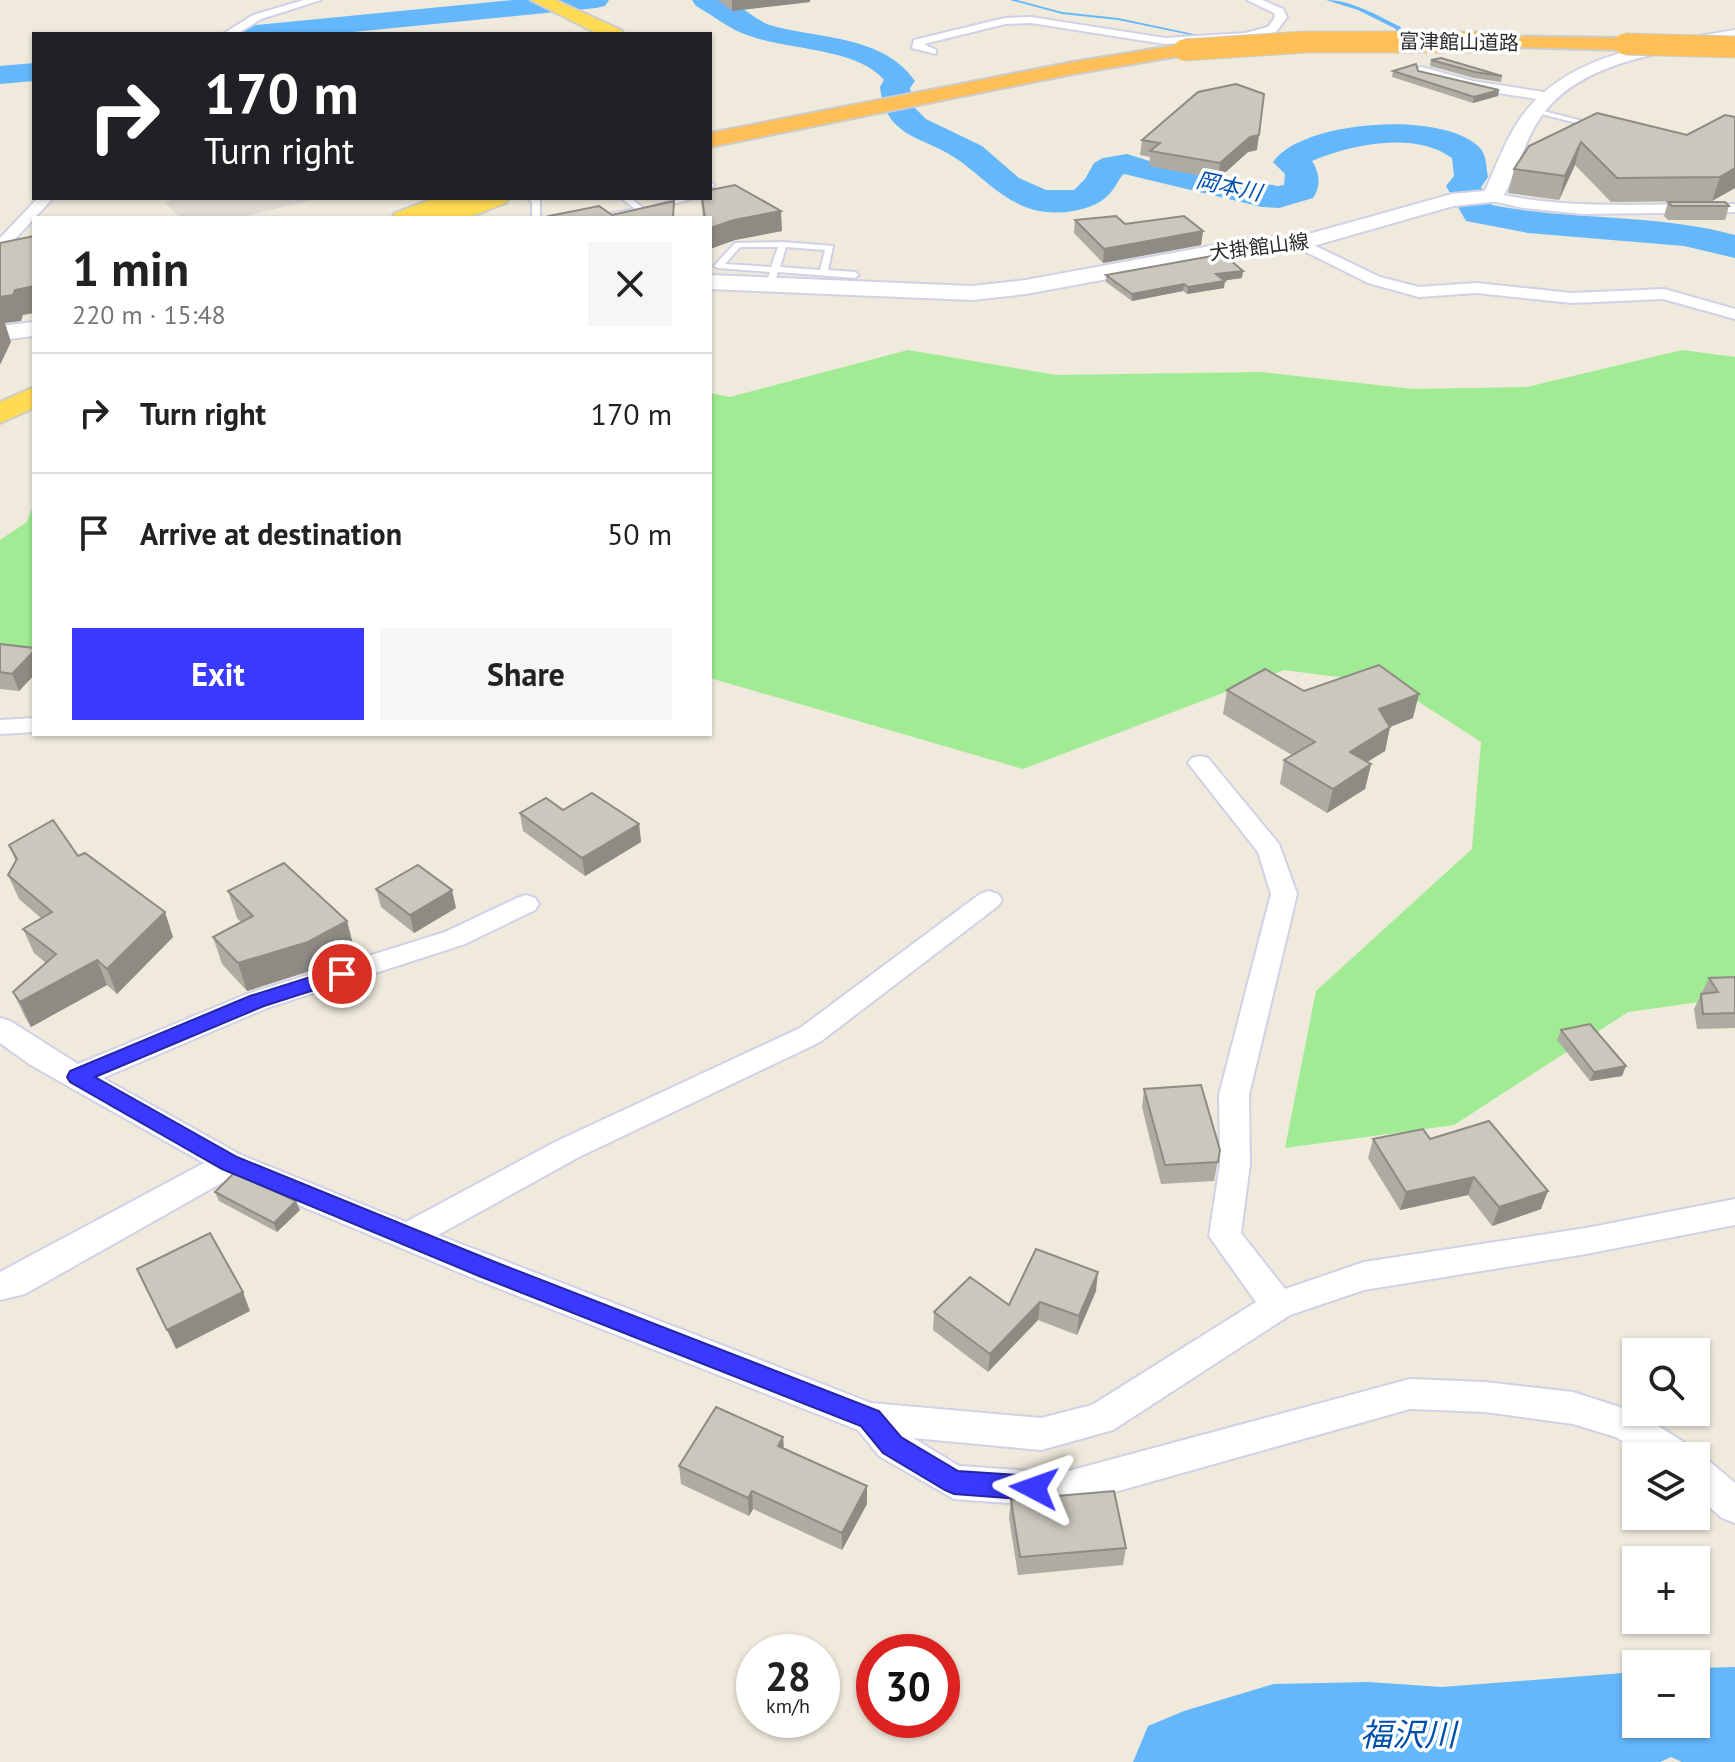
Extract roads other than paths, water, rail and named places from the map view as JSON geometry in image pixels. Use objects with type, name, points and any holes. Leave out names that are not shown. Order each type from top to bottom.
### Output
[{"type":"highway","points":[[540,0],[610,32]]},
{"type":"highway","name":"富津館山道路","points":[[847,108],[938,88],[1185,46],[1479,42],[1735,47]]},
{"type":"highway","points":[[712,133],[847,108]]},
{"type":"highway","points":[[712,140],[847,108]]},
{"type":"highway","points":[[409,216],[453,200]]},
{"type":"highway","points":[[449,216],[492,200]]},
{"type":"highway","points":[[0,389],[32,374]]},
{"type":"highway","points":[[0,414],[32,397]]},
{"type":"main road","points":[[1489,197],[1535,111],[1586,73],[1616,62],[1735,35]]},
{"type":"main road","name":"犬掛館山線","points":[[712,282],[773,277],[972,293],[1026,287],[1221,251],[1299,243],[1452,200],[1489,197]]},
{"type":"main road","points":[[0,333],[32,329]]},
{"type":"street","points":[[234,30],[257,17],[316,0]]},
{"type":"street","points":[[932,52],[918,48],[918,42],[1018,20],[1185,46],[1272,30],[1281,17],[1279,11],[1252,0]]},
{"type":"street","points":[[1422,71],[1472,85],[1550,97]]},
{"type":"street","points":[[1489,197],[1518,204],[1579,211],[1681,206],[1735,208]]},
{"type":"street","points":[[0,247],[44,200]]},
{"type":"street","points":[[1299,243],[1374,280],[1419,292],[1476,288],[1572,298],[1664,294],[1735,314]]},
{"type":"street","points":[[0,727],[32,725]]},
{"type":"street","points":[[1200,763],[1270,850],[1284,894],[1234,1095],[1235,1164],[1225,1236],[1278,1305]]},
{"type":"street","points":[[409,1235],[568,1149],[810,1035],[989,900]]},
{"type":"street","points":[[77,1077],[257,1001],[455,938],[526,904]]},
{"type":"street","points":[[0,1028],[39,1056],[230,1163],[487,1269],[870,1419],[1041,1434],[1101,1419],[1278,1305],[1364,1276],[1586,1241],[1735,1212]]},
{"type":"street","points":[[0,1286],[13,1284],[230,1163]]},
{"type":"street","points":[[870,1419],[892,1445],[954,1482],[1061,1490],[1410,1394],[1485,1397],[1573,1408],[1626,1424],[1654,1442]]},
{"type":"street","points":[[1710,1485],[1735,1506]]},
{"type":"lane","points":[[1535,111],[1605,128]]},
{"type":"lane","points":[[628,200],[642,210]]},
{"type":"lane","points":[[604,216],[683,200]]},
{"type":"lane","points":[[773,277],[783,244]]},
{"type":"lane","points":[[823,273],[830,248],[783,244],[738,245],[718,266],[773,277],[823,273],[855,275]]},
{"type":"waterway","name":"岡本川","points":[[268,32],[596,0]]},
{"type":"waterway","name":"岡本川","points":[[705,0],[756,29],[859,53],[878,61],[892,70],[900,81],[895,87],[898,108],[915,126],[970,153],[1007,185],[1040,200],[1070,201],[1086,197],[1100,184],[1106,170],[1127,164],[1151,172],[1279,197],[1301,191],[1302,171],[1290,162],[1316,147],[1378,135],[1416,134],[1446,141],[1469,156],[1471,177],[1463,186],[1479,213],[1554,225],[1658,231],[1735,247]]},
{"type":"waterway","points":[[1012,0],[1062,13],[1118,19],[1215,39]]},
{"type":"waterway","points":[[1328,0],[1360,9],[1399,28],[1398,32],[1385,38]]},
{"type":"waterway","name":"岡本川","points":[[0,75],[32,72]]},
{"type":"waterway","name":"福沢川","points":[[1710,1718],[1735,1717]]},
{"type":"waterway","name":"福沢川","points":[[1184,1762],[1274,1734],[1368,1732],[1442,1737],[1622,1723]]}]
